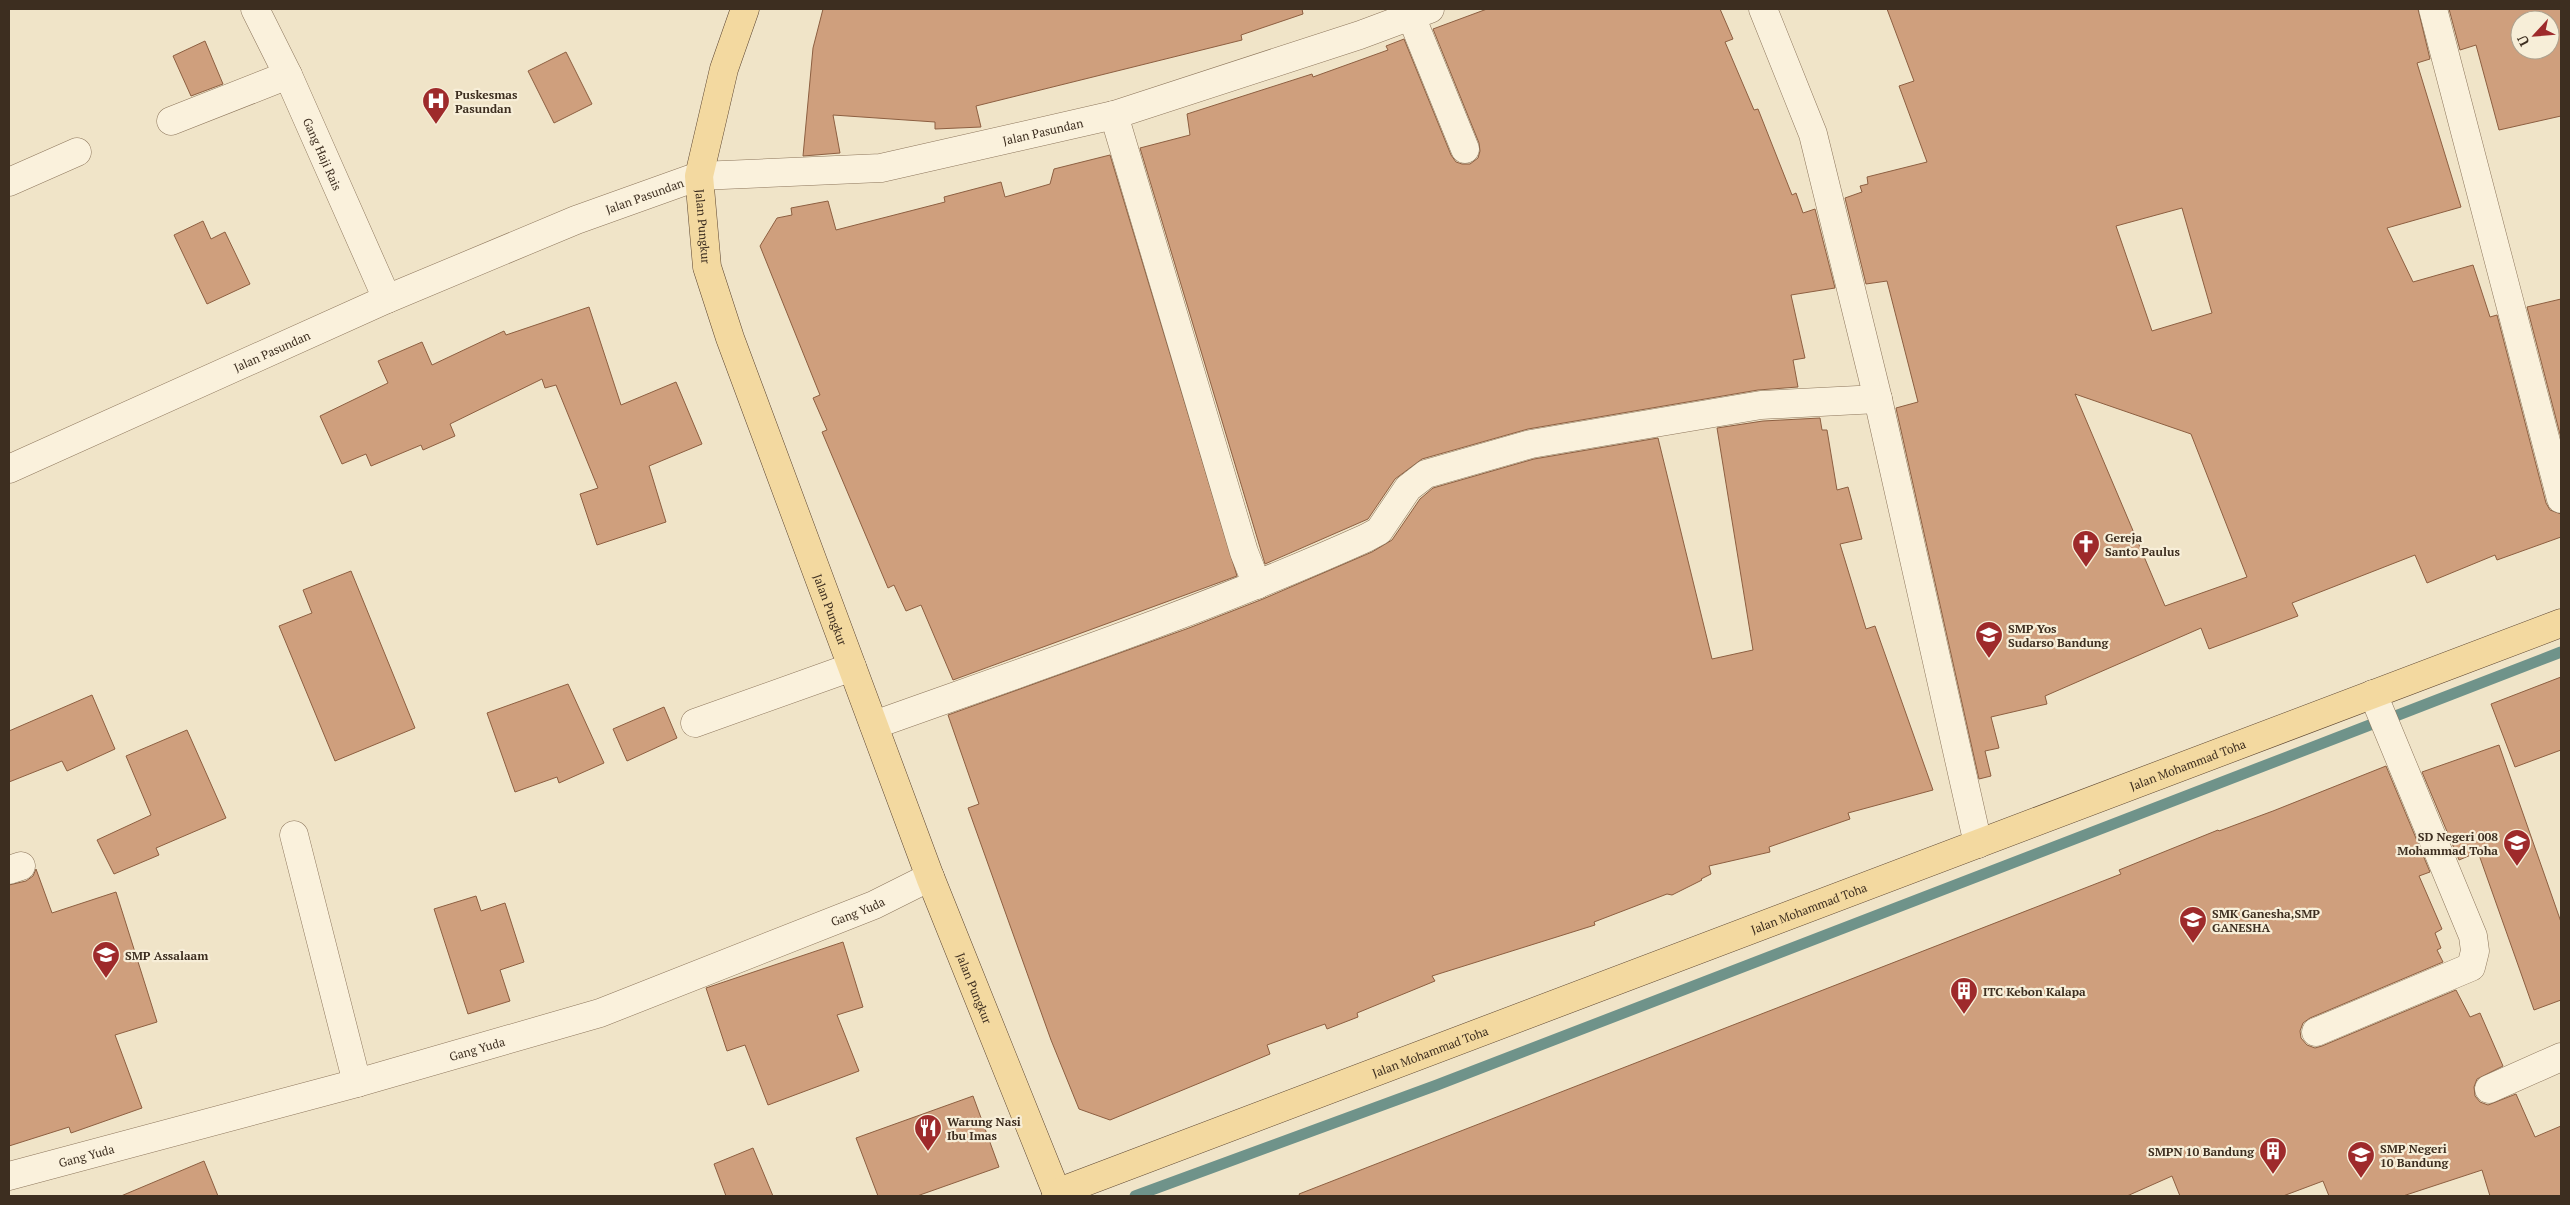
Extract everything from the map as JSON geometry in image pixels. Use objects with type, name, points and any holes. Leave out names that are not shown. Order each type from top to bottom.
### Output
[{"type":"main road","name":"Jalan Pungkur","points":[[745,9],[724,69],[699,176],[707,267],[730,338],[930,877],[1054,1195]]},
{"type":"main road","name":"Jalan Mohammad Toha","points":[[1054,1195],[2561,623]]},
{"type":"street","name":"Gang Haji Rais","points":[[255,9],[288,74],[387,299]]},
{"type":"street","points":[[1763,9],[1812,134],[1878,399],[1978,844]]},
{"type":"street","points":[[2433,9],[2561,499]]},
{"type":"street","points":[[1421,12],[1465,149]]},
{"type":"street","name":"Jalan Pasundan","points":[[9,469],[387,299],[576,220],[699,176],[881,168],[1114,114],[1360,35],[1421,12]]},
{"type":"street","points":[[171,121],[288,74]]},
{"type":"street","points":[[1114,114],[1244,552],[1257,586]]},
{"type":"street","points":[[9,182],[77,152]]},
{"type":"street","points":[[874,725],[1163,623],[1257,586],[1378,531],[1408,488],[1426,474],[1531,444],[1761,405],[1878,399]]},
{"type":"street","points":[[695,723],[852,667]]},
{"type":"street","points":[[2316,1032],[2471,967],[2475,951],[2473,936],[2373,694]]},
{"type":"street","points":[[294,835],[357,1083]]},
{"type":"street","name":"Gang Yuda","points":[[9,1176],[357,1083],[600,1013],[874,905],[930,877]]},
{"type":"street","points":[[2489,1089],[2561,1057]]},
{"type":"building","points":[[823,9],[1302,9],[1303,14],[1241,35],[1242,40],[976,106],[981,127],[935,129],[935,122],[833,115],[840,153],[803,156],[813,48]]},
{"type":"building","points":[[1487,9],[1720,9],[1733,39],[1725,42],[1754,110],[1758,109],[1792,195],[1796,193],[1803,213],[1815,209],[1835,288],[1791,295],[1805,358],[1793,360],[1798,387],[1758,390],[1528,429],[1422,459],[1395,479],[1368,519],[1265,564],[1140,148],[1190,135],[1187,114],[1312,74],[1313,77],[1388,50],[1386,46],[1404,39],[1451,155],[1456,162],[1470,164],[1478,158],[1480,151],[1479,143],[1433,29]]},
{"type":"building","points":[[1887,9],[2418,9],[2430,59],[2417,63],[2461,207],[2387,228],[2413,282],[2473,265],[2490,317],[2497,315],[2546,503],[2550,510],[2561,514],[2561,537],[2497,560],[2495,555],[2427,583],[2415,555],[2292,603],[2298,616],[2209,649],[2201,628],[2045,696],[2047,704],[1991,717],[1999,748],[1985,751],[1991,776],[1979,779],[1896,408],[1918,402],[1887,281],[1866,284],[1845,198],[1862,192],[1860,186],[1868,184],[1867,177],[1927,162],[1899,86],[1914,81]],"holes":[[[2182,208],[2212,313],[2152,331],[2116,226]],[[2075,394],[2191,434],[2247,577],[2165,606]]]},
{"type":"building","points":[[2449,9],[2561,9],[2561,116],[2499,130],[2476,45],[2460,50]]},
{"type":"building","points":[[205,41],[223,84],[191,96],[173,56]]},
{"type":"building","points":[[566,52],[592,104],[554,123],[528,71]]},
{"type":"building","points":[[1110,155],[1237,576],[953,680],[921,605],[906,611],[894,585],[888,588],[822,432],[827,430],[813,398],[820,395],[760,246],[777,218],[792,215],[791,208],[828,201],[836,230],[945,202],[944,197],[1001,182],[1005,197],[1050,184],[1054,169]]},
{"type":"building","points":[[203,221],[211,239],[225,232],[250,284],[207,304],[174,235]]},
{"type":"building","points":[[2561,299],[2561,438],[2527,307]]},
{"type":"building","points":[[589,307],[621,405],[676,382],[702,444],[649,466],[666,522],[597,545],[580,494],[598,488],[556,385],[545,388],[542,379],[450,424],[455,436],[423,450],[421,445],[371,466],[366,454],[342,464],[320,416],[388,383],[378,361],[422,342],[432,365],[504,331],[506,335]]},
{"type":"building","points":[[1820,418],[1822,430],[1827,430],[1837,490],[1848,487],[1862,539],[1840,544],[1866,629],[1875,626],[1933,790],[1848,813],[1850,819],[1769,847],[1770,852],[1709,866],[1711,874],[1702,880],[1672,895],[1667,894],[1594,922],[1595,925],[1432,976],[1435,981],[1357,1013],[1358,1017],[1327,1029],[1325,1024],[1267,1045],[1270,1054],[1110,1120],[1079,1109],[1051,1040],[968,808],[979,804],[948,715],[1189,628],[1263,599],[1372,552],[1392,540],[1420,499],[1433,488],[1534,459],[1658,438],[1712,659],[1753,650],[1717,428],[1763,421]]},
{"type":"building","points":[[351,571],[415,728],[335,761],[279,626],[312,613],[303,590]]},
{"type":"building","points":[[2561,677],[2561,750],[2515,767],[2491,704]]},
{"type":"building","points":[[568,684],[604,763],[559,783],[557,777],[515,792],[487,713]]},
{"type":"building","points":[[92,695],[115,749],[67,771],[62,761],[9,782],[9,731]]},
{"type":"building","points":[[664,707],[677,738],[627,761],[613,729]]},
{"type":"building","points":[[187,730],[226,818],[156,848],[159,855],[114,874],[97,840],[151,815],[126,756]]},
{"type":"building","points":[[2499,745],[2561,922],[2561,1000],[2534,1010],[2478,852],[2459,860],[2422,772]]},
{"type":"building","points":[[2386,766],[2430,872],[2419,876],[2442,929],[2435,933],[2441,948],[2437,950],[2443,962],[2310,1018],[2303,1023],[2300,1031],[2301,1038],[2307,1045],[2315,1048],[2322,1046],[2456,990],[2470,1017],[2480,1013],[2503,1066],[2477,1079],[2474,1087],[2475,1096],[2480,1102],[2488,1105],[2516,1094],[2535,1137],[2561,1126],[2561,1196],[2490,1196],[2482,1170],[2403,1196],[2329,1196],[2323,1181],[2283,1196],[2180,1196],[2172,1176],[2127,1196],[1300,1196],[1299,1194],[2121,874],[2119,870]]},
{"type":"building","points":[[36,869],[52,913],[116,892],[157,1022],[115,1035],[142,1108],[71,1133],[69,1127],[9,1146],[9,885],[26,881],[33,876]]},
{"type":"building","points":[[476,896],[481,911],[505,903],[524,962],[500,970],[510,1001],[468,1014],[434,909]]},
{"type":"building","points":[[843,942],[863,1007],[837,1015],[859,1071],[768,1105],[745,1045],[727,1051],[706,988]]},
{"type":"building","name":"Warung Nasi Ibu Imas","points":[[973,1096],[999,1167],[917,1196],[878,1196],[856,1138]]},
{"type":"building","points":[[753,1148],[773,1196],[726,1196],[714,1164]]},
{"type":"building","points":[[204,1161],[218,1196],[121,1196]]},
{"type":"waterway","points":[[2393,717],[2561,652]]},
{"type":"waterway","points":[[1135,1196],[1437,1085],[2375,723]]},
{"type":"place","name":"Puskesmas Pasundan","points":[[436,125]]},
{"type":"place","name":"Gereja Santo Paulus","points":[[2086,568]]},
{"type":"place","name":"SMP Yos Sudarso Bandung","points":[[1989,659]]},
{"type":"place","name":"SD Negeri 008 Mohammad Toha","points":[[2517,867]]},
{"type":"place","name":"SMK Ganesha,SMP GANESHA","points":[[2193,944]]},
{"type":"place","name":"SMP Assalaam","points":[[106,979]]},
{"type":"place","name":"ITC Kebon Kalapa","points":[[1964,1015]]},
{"type":"place","name":"Warung Nasi Ibu Imas","points":[[928,1152]]},
{"type":"place","name":"SMPN 10 Bandung","points":[[2273,1175]]},
{"type":"place","name":"SMP Negeri 10 Bandung","points":[[2361,1179]]}]
